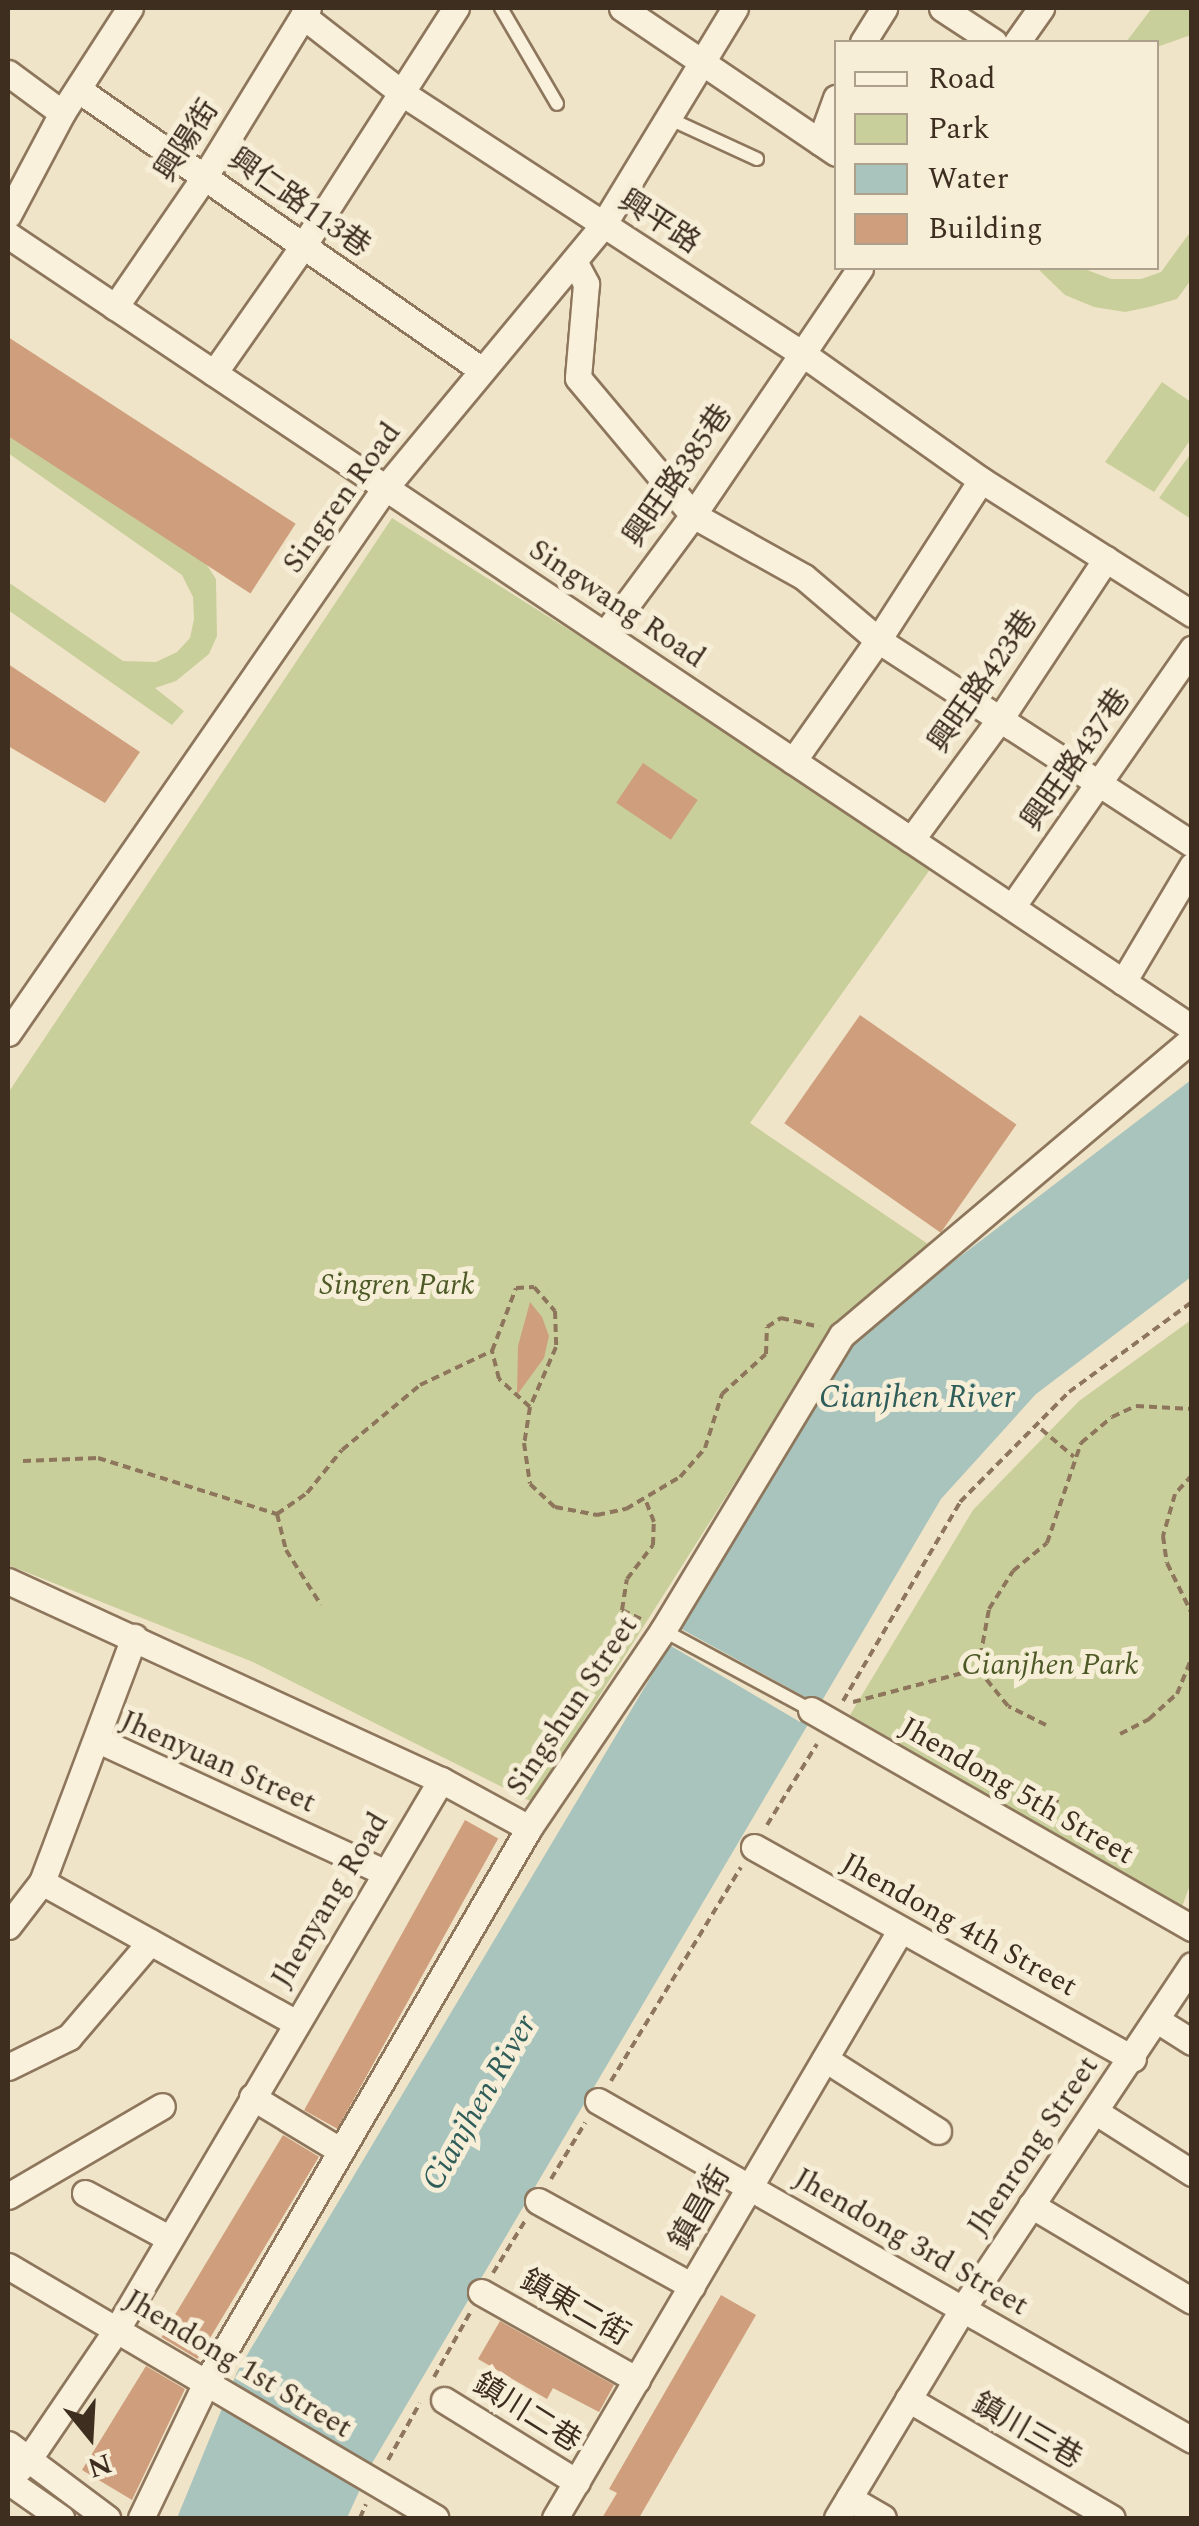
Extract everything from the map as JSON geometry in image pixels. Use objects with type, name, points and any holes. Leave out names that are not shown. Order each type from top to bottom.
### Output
[{"type":"street","points":[[8,214],[62,112],[130,8]]},
{"type":"street","points":[[214,372],[303,246],[456,8]]},
{"type":"street","points":[[622,8],[828,147],[834,110]]},
{"type":"street","name":"Singren Road","points":[[8,1033],[385,488],[603,225],[735,8]]},
{"type":"street","points":[[865,40],[884,8]]},
{"type":"street","points":[[942,8],[991,40]]},
{"type":"street","points":[[1018,40],[1041,8]]},
{"type":"street","name":"興平路","points":[[306,12],[402,92],[803,354],[981,480],[1192,614]]},
{"type":"street","name":"興陽街","points":[[115,307],[205,176],[306,12]]},
{"type":"street","points":[[8,73],[62,112]]},
{"type":"street","name":"興仁路113巷","points":[[79,90],[482,370]]},
{"type":"street","name":"Singwang Road","points":[[8,235],[1192,1028]]},
{"type":"street","points":[[574,261],[586,284],[578,378],[693,515],[804,577],[878,640],[1192,844]]},
{"type":"street","name":"興旺路385巷","points":[[605,634],[693,515],[859,270]]},
{"type":"street","points":[[793,761],[878,640],[981,480]]},
{"type":"street","name":"興旺路423巷","points":[[911,840],[1000,719],[1106,559]]},
{"type":"street","name":"興旺路437巷","points":[[1012,907],[1101,786],[1192,649]]},
{"type":"street","points":[[1123,982],[1192,866]]},
{"type":"street","name":"Singshun Street","points":[[142,2518],[341,2152],[530,1828],[666,1632],[842,1335],[1192,1039]]},
{"type":"street","points":[[8,1581],[441,1780],[530,1828]]},
{"type":"street","points":[[98,1740],[134,1638]]},
{"type":"street","name":"Jhendong 5th Street","points":[[821,1716],[1192,1928]]},
{"type":"street","name":"Jhenyuan Street","points":[[8,1926],[42,1882],[98,1740],[384,1872]]},
{"type":"street","name":"Jhenyang Road","points":[[8,2480],[18,2452],[117,2329],[441,1780]]},
{"type":"street","name":"Jhendong 4th Street","points":[[754,1847],[1133,2059]]},
{"type":"street","points":[[42,1882],[296,2022]]},
{"type":"street","name":"鎮昌街","points":[[556,2518],[900,1931]]},
{"type":"street","points":[[8,2068],[69,2038],[150,1942]]},
{"type":"street","name":"Jhenrong Street","points":[[843,2508],[963,2308],[1133,2059],[1192,1965]]},
{"type":"street","points":[[1158,2020],[1192,2042]]},
{"type":"street","points":[[824,2059],[938,2130]]},
{"type":"street","points":[[252,2097],[341,2152]]},
{"type":"street","name":"Jhendong 3rd Street","points":[[598,2101],[1192,2440]]},
{"type":"street","points":[[8,2196],[162,2106]]},
{"type":"street","points":[[1096,2112],[1192,2173]]},
{"type":"street","points":[[85,2193],[169,2238]]},
{"type":"street","points":[[538,2201],[692,2286]]},
{"type":"street","points":[[1032,2205],[1192,2301]]},
{"type":"street","name":"Jhendong 1st Street","points":[[8,2266],[435,2518]]},
{"type":"street","name":"鎮東二街","points":[[481,2292],[636,2380]]},
{"type":"street","name":"鎮川二巷","points":[[433,2392],[577,2482]]},
{"type":"street","name":"鎮川三巷","points":[[908,2399],[1112,2518]]},
{"type":"street","points":[[18,2452],[107,2518]]},
{"type":"street","points":[[8,2480],[61,2518]]},
{"type":"street","points":[[843,2508],[882,2518]]},
{"type":"lane","points":[[501,8],[557,104]]},
{"type":"lane","points":[[668,118],[757,158]]},
{"type":"lane","points":[[666,1632],[821,1716]]},
{"type":"path","points":[[530,1407],[499,1379],[492,1351],[516,1288],[534,1287],[555,1311],[556,1347],[530,1407],[524,1443],[530,1484],[555,1508],[597,1515],[646,1501],[680,1477],[705,1448],[722,1394],[766,1354],[767,1328],[781,1318],[842,1335]]},
{"type":"path","points":[[360,2518],[369,2480],[433,2392],[481,2292],[754,1847],[821,1716],[960,1502],[1069,1392],[1192,1302]]},
{"type":"path","points":[[277,1514],[306,1493],[342,1450],[420,1385],[492,1351]]},
{"type":"path","points":[[1046,1725],[1008,1706],[978,1669],[989,1609],[1012,1572],[1047,1543],[1063,1506],[1081,1443],[1112,1417],[1136,1406],[1192,1409]]},
{"type":"path","points":[[1041,1428],[1074,1457]]},
{"type":"path","points":[[24,1461],[98,1458],[277,1514]]},
{"type":"path","points":[[1192,1475],[1176,1494],[1163,1536],[1167,1563],[1192,1614]]},
{"type":"path","points":[[646,1501],[654,1522],[653,1546],[627,1579],[622,1610],[666,1632]]},
{"type":"path","points":[[277,1514],[286,1550],[321,1605]]},
{"type":"path","points":[[1120,1734],[1149,1719],[1177,1694],[1192,1656]]},
{"type":"path","points":[[853,1702],[978,1669]]},
{"type":"path","points":[[1048,1824],[1060,1796]]},
{"type":"green space","points":[[1152,8],[1191,8],[1191,35],[1159,46],[1159,40],[1128,40]]},
{"type":"green space","points":[[1191,231],[1191,280],[1177,299],[1149,307],[1125,312],[1094,307],[1065,295],[1039,270],[1087,270],[1111,279],[1141,279],[1161,272]]},
{"type":"green space","points":[[1162,382],[1191,402],[1191,439],[1154,492],[1105,462]]},
{"type":"green space","points":[[8,426],[201,556],[216,579],[217,636],[209,654],[176,681],[155,688],[184,711],[172,725],[8,610],[8,582],[123,661],[156,662],[177,652],[190,638],[194,619],[193,597],[182,575],[8,453]]},
{"type":"green space","points":[[1191,453],[1191,519],[1159,498]]},
{"type":"green space","name":"Singren Park","points":[[392,518],[936,861],[750,1123],[928,1244],[828,1336],[532,1802],[253,1662],[8,1565],[8,1093]]},
{"type":"green space","name":"Cianjhen Park","points":[[1191,1320],[1192,1879],[1182,1907],[850,1715],[973,1510],[1079,1401]]},
{"type":"water","name":"Cianjhen River","points":[[1191,1080],[1191,1277],[1036,1394],[941,1499],[371,2465],[347,2518],[177,2518],[237,2372],[852,1339]]},
{"type":"pier","points":[[676,1626],[814,1702],[800,1722],[666,1643]]},
{"type":"building","points":[[8,337],[296,524],[250,593],[8,436]]},
{"type":"building","points":[[8,664],[140,752],[105,803],[8,746]]},
{"type":"building","points":[[643,763],[698,800],[671,840],[616,803]]},
{"type":"building","points":[[860,1015],[1016,1125],[941,1233],[784,1123]]},
{"type":"building","points":[[530,1302],[542,1317],[549,1336],[544,1358],[517,1395],[518,1346]]},
{"type":"building","points":[[465,1820],[498,1838],[337,2129],[304,2110]]},
{"type":"building","points":[[283,2135],[319,2157],[197,2359],[161,2337]]},
{"type":"building","points":[[721,2295],[756,2315],[639,2518],[602,2518],[617,2493],[609,2489]]},
{"type":"building","points":[[500,2321],[614,2385],[599,2412],[553,2388],[547,2399],[478,2359]]},
{"type":"building","points":[[146,2366],[185,2389],[132,2500],[82,2470]]}]
